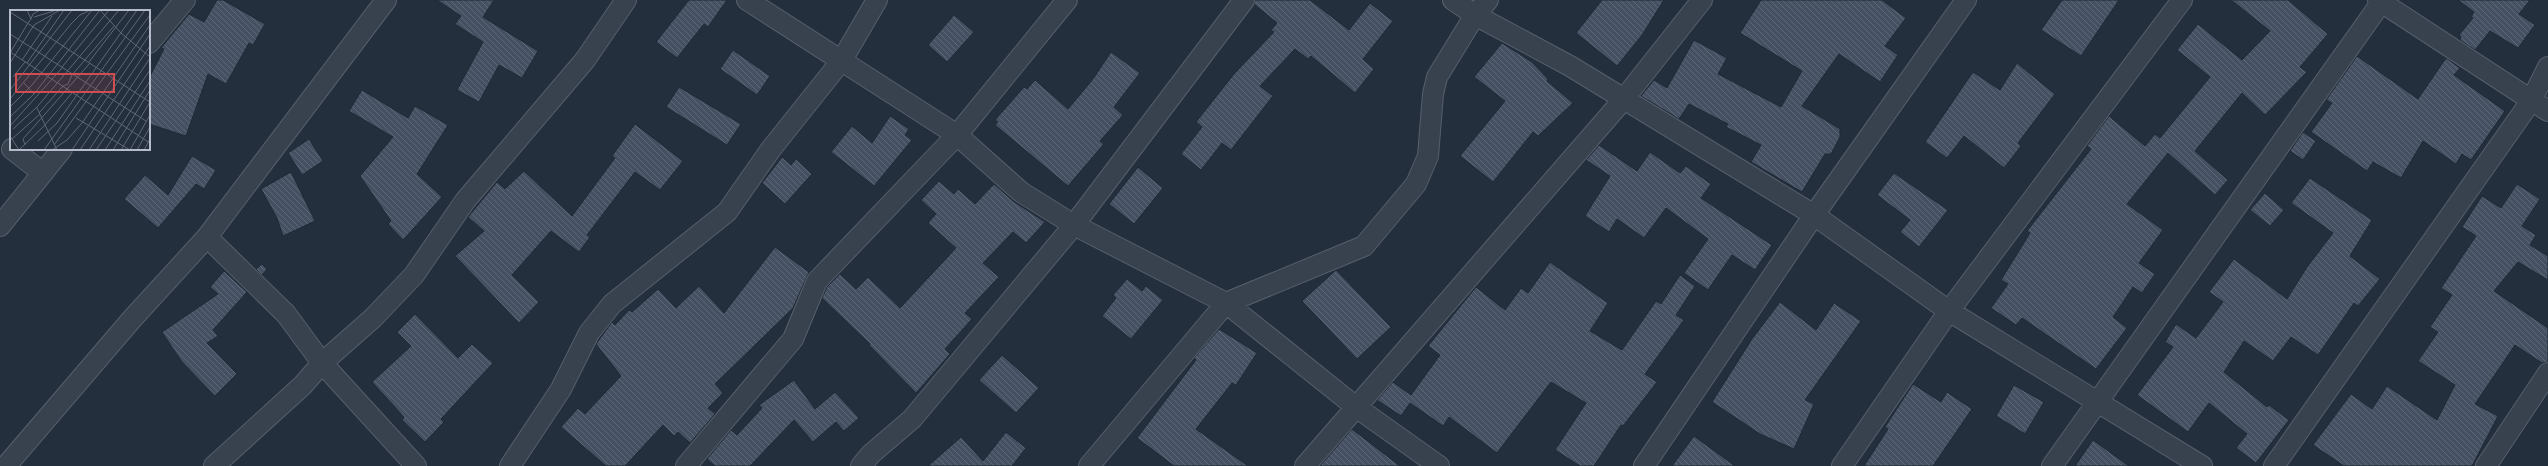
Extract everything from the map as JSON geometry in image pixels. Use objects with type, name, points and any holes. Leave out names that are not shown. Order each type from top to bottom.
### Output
[{"type":"street","points":[[150,42],[185,0]]},
{"type":"street","points":[[6,466],[132,319],[207,237],[386,0]]},
{"type":"street","points":[[214,466],[303,385],[322,363],[374,318],[414,275],[465,202],[585,60],[626,0]]},
{"type":"street","points":[[747,0],[957,135],[1021,192],[1074,225],[1226,303],[1356,407],[1439,466]]},
{"type":"street","points":[[510,466],[561,389],[589,332],[612,304],[727,212],[771,149],[842,60],[877,0]]},
{"type":"street","points":[[686,466],[793,339],[817,281],[957,135],[1067,0]]},
{"type":"street","points":[[861,466],[871,454],[912,419],[1074,225],[1244,0]]},
{"type":"street","points":[[1453,0],[1481,7],[1623,100],[1814,215],[1949,311],[2202,466]]},
{"type":"street","points":[[1306,466],[1623,100],[1702,0]]},
{"type":"street","points":[[1644,466],[1814,215],[1966,0]]},
{"type":"street","points":[[1842,466],[1949,311],[2182,0]]},
{"type":"street","points":[[2052,466],[2099,402],[2381,1],[2548,112]]},
{"type":"street","points":[[1089,466],[1226,303],[1364,246],[1416,184],[1428,156],[1433,94],[1437,77],[1481,7]]},
{"type":"street","points":[[2274,466],[2531,101],[2548,67]]},
{"type":"street","points":[[0,140],[10,148]]},
{"type":"street","points":[[13,150],[43,173]]},
{"type":"street","points":[[0,226],[61,150]]},
{"type":"street","points":[[207,237],[286,314],[322,363],[416,466]]},
{"type":"street","points":[[2486,466],[2548,373]]},
{"type":"building","points":[[217,0],[223,0],[265,24],[253,45],[249,43],[226,84],[208,74],[186,136],[150,124],[150,76],[164,49],[161,48],[189,14],[204,22]]},
{"type":"building","points":[[437,0],[494,0],[483,17],[538,51],[522,78],[499,65],[479,102],[457,90],[483,42],[455,24],[461,16]]},
{"type":"building","points":[[689,0],[727,0],[708,27],[704,24],[677,58],[656,42]]},
{"type":"building","points":[[1255,0],[1310,0],[1349,30],[1370,3],[1393,21],[1363,59],[1374,69],[1355,93],[1311,56],[1308,59],[1295,49],[1260,86],[1273,96],[1231,150],[1222,143],[1201,170],[1181,154],[1202,127],[1196,122],[1234,74],[1274,32],[1271,30],[1277,23],[1254,4]]},
{"type":"building","points":[[1602,0],[1664,0],[1642,35],[1617,66],[1576,33]]},
{"type":"building","points":[[1761,0],[1882,0],[1906,18],[1885,46],[1898,55],[1880,82],[1839,54],[1802,106],[1840,129],[1840,137],[1831,154],[1825,154],[1802,192],[1751,162],[1761,145],[1726,127],[1728,124],[1689,104],[1679,119],[1641,96],[1654,80],[1667,88],[1694,40],[1727,58],[1718,74],[1781,107],[1802,71],[1740,33]]},
{"type":"building","points":[[2062,0],[2119,0],[2081,56],[2041,30]]},
{"type":"building","points":[[2231,0],[2288,0],[2328,34],[2300,67],[2307,72],[2265,115],[2242,93],[2195,151],[2228,180],[2215,195],[2168,153],[2127,204],[2163,230],[2139,263],[2155,274],[2142,293],[2133,287],[2113,317],[2127,328],[2096,369],[2022,318],[2016,325],[1991,308],[2008,284],[2001,280],[2030,233],[2027,231],[2091,149],[2087,146],[2109,116],[2145,146],[2155,134],[2160,138],[2210,77],[2177,50],[2198,24],[2242,60],[2270,31]]},
{"type":"building","points":[[2458,0],[2530,0],[2519,14],[2535,25],[2518,48],[2490,31],[2475,50],[2460,40],[2461,37],[2459,35],[2473,18],[2471,17],[2474,12]]},
{"type":"building","points":[[954,15],[974,32],[947,62],[928,45]]},
{"type":"building","points":[[1502,43],[1532,62],[1548,79],[1547,81],[1573,103],[1538,136],[1533,132],[1493,182],[1460,156],[1505,101],[1474,77]]},
{"type":"building","points":[[733,50],[770,76],[757,95],[720,69]]},
{"type":"building","points":[[1111,52],[1140,73],[1114,107],[1123,115],[1100,141],[1104,144],[1068,186],[995,125],[998,122],[995,120],[1024,87],[1027,89],[1035,80],[1068,109],[1093,79]]},
{"type":"building","points":[[2357,56],[2418,99],[2446,58],[2460,68],[2454,75],[2505,111],[2471,160],[2462,154],[2456,164],[2423,141],[2401,178],[2373,162],[2367,171],[2311,132],[2332,103],[2326,100]]},
{"type":"building","points":[[2017,63],[2055,94],[2018,143],[2021,146],[2004,168],[1964,136],[1947,158],[1925,142],[1973,72],[2000,90]]},
{"type":"building","points":[[679,87],[741,124],[727,145],[666,107]]},
{"type":"building","points":[[362,90],[408,118],[415,106],[448,125],[417,174],[442,197],[403,240],[388,224],[391,221],[360,176],[393,137],[349,111]]},
{"type":"building","points":[[890,116],[909,129],[905,135],[912,140],[874,186],[831,152],[852,126],[872,143]]},
{"type":"building","points":[[635,124],[683,161],[660,190],[635,172],[587,235],[590,237],[579,252],[551,231],[512,275],[539,302],[519,323],[455,256],[484,231],[468,217],[497,182],[505,189],[524,171],[572,216],[615,158],[612,156]]},
{"type":"building","points":[[2303,132],[2316,141],[2303,160],[2290,151]]},
{"type":"building","points":[[309,139],[323,161],[302,175],[288,153]]},
{"type":"building","points":[[1599,145],[1637,171],[1650,152],[1680,173],[1686,166],[1711,184],[1701,198],[1772,245],[1755,270],[1732,255],[1708,290],[1684,273],[1708,239],[1666,208],[1644,238],[1617,219],[1609,232],[1585,216],[1610,176],[1586,160]]},
{"type":"building","points":[[192,156],[216,170],[204,189],[196,184],[158,228],[124,199],[145,175],[168,195]]},
{"type":"building","points":[[782,157],[791,165],[796,159],[812,174],[785,204],[762,183]]},
{"type":"building","points":[[1138,167],[1163,188],[1134,224],[1109,204]]},
{"type":"building","points":[[291,172],[315,221],[283,236],[277,218],[261,189]]},
{"type":"building","points":[[1894,173],[1948,210],[1919,247],[1900,232],[1910,220],[1877,195]]},
{"type":"building","points":[[2310,178],[2372,220],[2350,256],[2380,279],[2358,306],[2354,303],[2318,355],[2291,337],[2273,361],[2244,341],[2224,372],[2267,407],[2269,405],[2289,420],[2256,463],[2236,448],[2247,434],[2209,403],[2188,432],[2137,395],[2173,347],[2165,342],[2176,324],[2196,338],[2223,302],[2209,292],[2234,259],[2287,299],[2307,267],[2333,233],[2291,203]]},
{"type":"building","points":[[939,181],[954,194],[958,189],[975,204],[994,184],[1013,201],[1045,222],[1026,243],[1013,232],[983,263],[999,277],[965,313],[972,319],[945,349],[950,354],[916,393],[869,345],[870,344],[822,298],[827,287],[840,274],[856,289],[868,277],[900,308],[956,248],[928,223],[936,214],[921,200]]},
{"type":"building","points":[[2517,184],[2540,199],[2522,226],[2536,235],[2530,245],[2548,256],[2548,280],[2518,262],[2494,291],[2548,328],[2548,362],[2542,363],[2515,345],[2475,404],[2498,416],[2472,466],[2344,466],[2313,445],[2351,394],[2372,409],[2387,386],[2437,420],[2455,385],[2418,361],[2438,332],[2430,327],[2452,295],[2441,288],[2476,236],[2462,227],[2482,196],[2501,208]]},
{"type":"building","points":[[2265,193],[2284,210],[2270,226],[2250,210]]},
{"type":"building","points":[[775,247],[809,272],[793,308],[715,384],[723,393],[708,408],[715,414],[690,443],[678,432],[674,436],[663,425],[625,466],[606,466],[561,427],[578,408],[585,414],[621,376],[596,344],[612,322],[615,325],[629,310],[632,312],[658,289],[676,308],[699,286],[724,313]]},
{"type":"building","points":[[1550,262],[1608,303],[1590,331],[1622,350],[1656,301],[1661,304],[1680,275],[1695,286],[1676,315],[1684,320],[1645,374],[1657,382],[1623,426],[1621,425],[1594,466],[1580,466],[1555,450],[1586,403],[1551,382],[1497,453],[1449,417],[1443,426],[1410,403],[1401,416],[1377,400],[1393,382],[1411,395],[1440,355],[1428,346],[1476,287],[1505,310],[1521,288],[1528,293]]},
{"type":"building","points":[[262,264],[267,269],[262,275],[256,269]]},
{"type":"building","points":[[1336,270],[1391,327],[1357,359],[1302,301]]},
{"type":"building","points":[[224,271],[247,292],[213,330],[218,336],[207,343],[237,374],[215,396],[182,362],[162,332],[218,294],[210,287]]},
{"type":"building","points":[[1127,279],[1142,291],[1146,286],[1163,300],[1131,339],[1102,316],[1116,298],[1113,295]]},
{"type":"building","points":[[1780,302],[1816,330],[1834,303],[1861,321],[1805,400],[1814,404],[1794,449],[1760,434],[1712,402],[1752,339]]},
{"type":"building","points":[[415,314],[458,358],[472,344],[493,363],[441,419],[444,422],[425,442],[402,420],[404,417],[372,382],[411,346],[397,332]]},
{"type":"building","points":[[1219,329],[1257,353],[1236,385],[1232,383],[1196,429],[1248,466],[1174,466],[1137,438],[1196,360],[1194,358]]},
{"type":"building","points":[[1002,355],[1039,388],[1016,413],[979,380]]},
{"type":"building","points":[[794,380],[815,409],[835,392],[859,418],[844,431],[836,422],[813,442],[794,420],[750,466],[715,466],[707,459],[731,430],[737,435],[762,408],[759,405]]},
{"type":"building","points":[[1913,384],[1941,402],[1947,392],[1972,409],[1933,466],[1864,466],[1888,429],[1885,427]]},
{"type":"building","points":[[2014,385],[2044,402],[2025,434],[1996,416]]},
{"type":"building","points":[[1352,429],[1400,466],[1320,466]]},
{"type":"building","points":[[1006,432],[1026,448],[1012,466],[928,466],[961,437],[983,461]]},
{"type":"building","points":[[1694,436],[1735,466],[1672,466]]},
{"type":"building","points":[[2093,440],[2129,466],[2075,466]]}]
